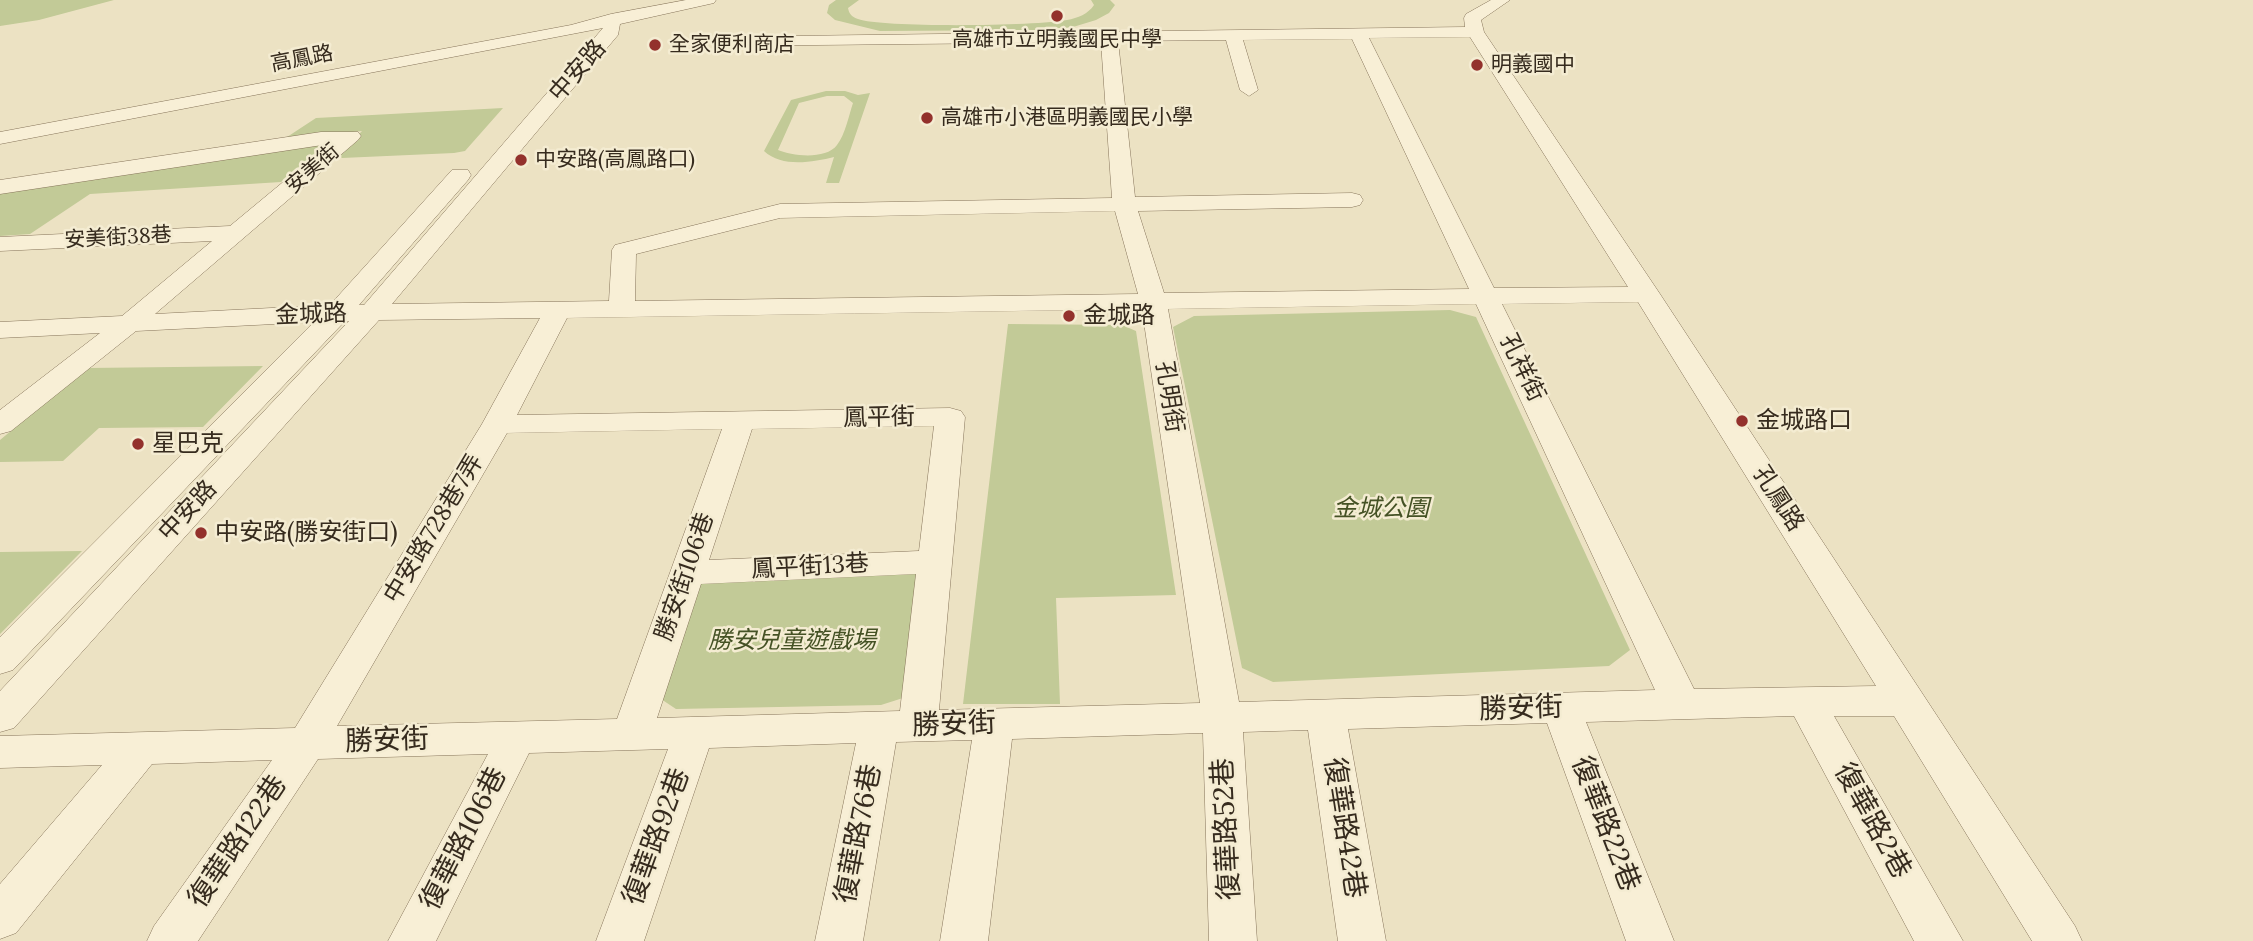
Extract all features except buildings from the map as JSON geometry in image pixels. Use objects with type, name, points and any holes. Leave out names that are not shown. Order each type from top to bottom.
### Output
[{"type":"street","name":"高鳳路","points":[[0,138],[571,30],[611,19],[708,0]]},
{"type":"street","points":[[722,41],[1475,32],[1472,18],[1502,0]]},
{"type":"street","name":"高鳳路","points":[[0,128],[150,103],[566,24],[611,19]]},
{"type":"street","name":"中安路","points":[[0,660],[355,313],[480,153],[591,31],[611,19],[612,31],[355,313],[0,717]]},
{"type":"street","name":"孔鳳路","points":[[1475,32],[1647,294],[2058,941]]},
{"type":"street","name":"孔祥街","points":[[1358,33],[1488,297],[1682,705]]},
{"type":"street","points":[[1233,34],[1249,90]]},
{"type":"street","name":"孔明街","points":[[1109,36],[1124,202],[1154,303],[1222,718]]},
{"type":"street","name":"安美街","points":[[0,187],[308,140],[351,136],[128,324],[0,425]]},
{"type":"street","points":[[622,310],[624,250],[780,211],[1124,202],[1352,200]]},
{"type":"street","name":"安美街38巷","points":[[0,244],[237,233]]},
{"type":"street","name":"金城路","points":[[0,330],[355,313],[1647,294]]},
{"type":"street","name":"中安路728巷7弄","points":[[306,744],[497,424],[557,311]]},
{"type":"street","name":"鳳平街","points":[[497,424],[950,417],[934,562],[899,727]]},
{"type":"street","name":"勝安街106巷","points":[[632,734],[740,420]]},
{"type":"street","name":"鳳平街13巷","points":[[686,573],[934,562]]},
{"type":"street","name":"勝安街","points":[[0,752],[1805,701],[1908,701]]},
{"type":"street","name":"復華路2巷","points":[[1805,701],[1939,941]]},
{"type":"street","name":"復華路22巷","points":[[1561,708],[1650,941]]},
{"type":"street","name":"復華路42巷","points":[[1326,715],[1362,941]]},
{"type":"street","name":"復華路52巷","points":[[1222,718],[1233,941]]},
{"type":"street","points":[[964,941],[994,724]]},
{"type":"street","name":"復華路76巷","points":[[839,941],[899,727]]},
{"type":"street","name":"復華路92巷","points":[[620,941],[694,732]]},
{"type":"street","name":"復華路106巷","points":[[412,941],[517,737]]},
{"type":"street","name":"復華路122巷","points":[[170,941],[306,744]]},
{"type":"street","points":[[0,918],[141,748]]},
{"type":"green space","points":[[0,0],[114,0],[39,20],[0,26]]},
{"type":"green space","points":[[836,0],[859,0],[848,8],[851,15],[858,19],[927,25],[1051,22],[1082,15],[1094,5],[1091,0],[1110,0],[1115,5],[1109,13],[1096,20],[1073,27],[1045,30],[880,31],[835,20],[827,13],[829,5]]},
{"type":"green space","points":[[826,91],[845,91],[858,95],[870,93],[839,183],[826,183],[834,157],[789,162],[764,151],[791,100]],"holes":[[[827,96],[844,96],[853,103],[842,136],[832,150],[817,155],[792,154],[778,150],[799,103]]]},
{"type":"green space","points":[[503,108],[465,151],[454,153],[342,158],[339,155],[362,131],[284,139],[316,118]]},
{"type":"green space","points":[[332,142],[281,182],[90,194],[30,234],[0,236],[0,192]]},
{"type":"green space","name":"金城公園","points":[[1450,310],[1476,317],[1630,650],[1609,666],[1273,682],[1242,668],[1173,327],[1194,316]]},
{"type":"green space","points":[[1008,324],[1122,325],[1136,331],[1176,595],[1056,598],[1060,704],[963,704]]},
{"type":"green space","points":[[263,366],[203,427],[99,428],[63,461],[0,462],[0,440],[87,368]]},
{"type":"green space","points":[[82,551],[0,634],[0,552]]},
{"type":"green space","name":"勝安兒童遊戲場","points":[[912,571],[923,578],[903,698],[881,705],[676,709],[658,697],[694,587],[714,578]]},
{"type":"place","name":"高雄市立明義國民中學","points":[[1057,16]]},
{"type":"place","name":"全家便利商店","points":[[655,45]]},
{"type":"place","name":"明義國中","points":[[1477,65]]},
{"type":"place","name":"高雄市小港區明義國民小學","points":[[927,118]]},
{"type":"place","name":"中安路(高鳳路口)","points":[[521,160]]},
{"type":"place","name":"金城路","points":[[1069,316]]},
{"type":"place","name":"金城路口","points":[[1742,421]]},
{"type":"place","name":"星巴克","points":[[138,444]]},
{"type":"place","name":"中安路(勝安街口)","points":[[201,533]]}]
